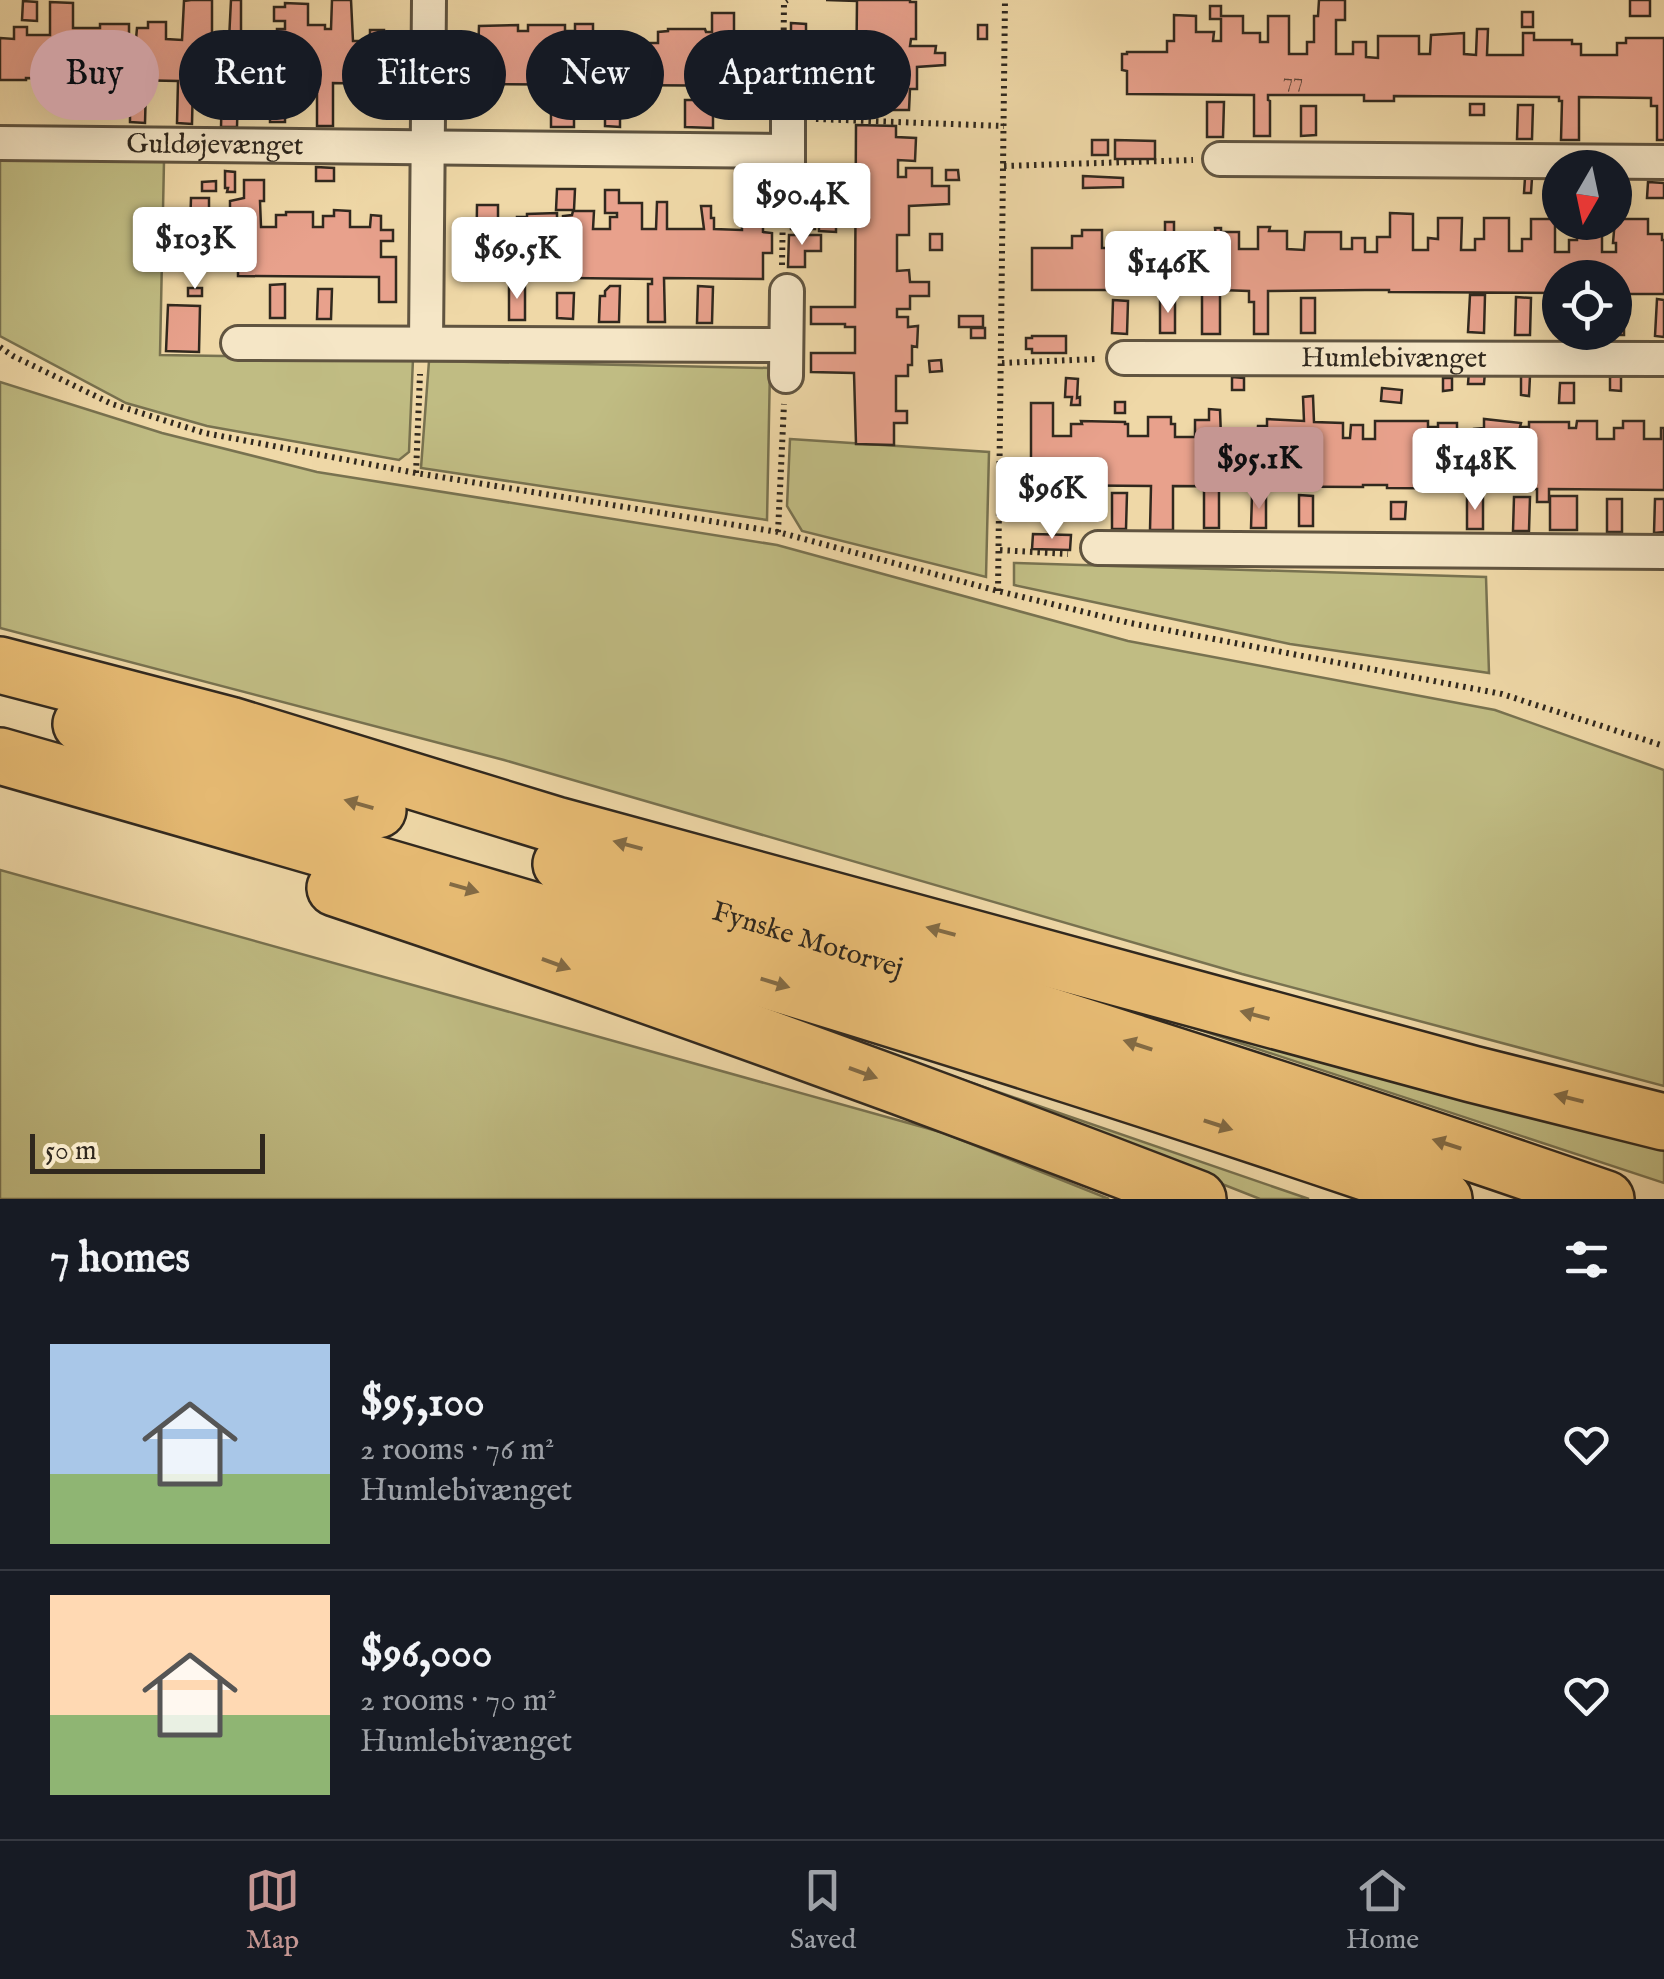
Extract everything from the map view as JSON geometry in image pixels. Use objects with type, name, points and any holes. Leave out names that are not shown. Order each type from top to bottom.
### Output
[{"type":"highway","points":[[0,665],[230,725],[651,852],[1664,1122]]},
{"type":"highway","name":"Fynske Motorvej","points":[[0,701],[499,844],[1018,1006],[1606,1199]]},
{"type":"highway","name":"Fynske Motorvej","points":[[0,756],[468,889],[985,1048],[1444,1199]]},
{"type":"highway","points":[[0,775],[455,928],[965,1109],[1198,1199]]},
{"type":"street","points":[[423,343],[429,0]]},
{"type":"street","name":"Guldøjevænget","points":[[0,143],[788,149]]},
{"type":"street","points":[[1220,159],[1664,162]]},
{"type":"street","points":[[238,343],[423,343],[786,360],[787,292]]},
{"type":"street","name":"Humlebivænget","points":[[1124,358],[1664,359]]},
{"type":"street","points":[[1098,548],[1664,552]]},
{"type":"path","points":[[786,0],[783,110],[788,149],[783,184],[782,280],[787,292]]},
{"type":"path","points":[[998,591],[1005,0]]},
{"type":"path","points":[[788,149],[1004,126]]},
{"type":"path","points":[[1004,166],[1220,159]]},
{"type":"path","points":[[416,473],[423,343]]},
{"type":"path","points":[[0,348],[112,404],[205,433],[416,473],[778,532],[1130,623],[1502,694],[1664,746]]},
{"type":"path","points":[[1002,363],[1124,358]]},
{"type":"path","points":[[778,532],[786,360]]},
{"type":"path","points":[[1000,550],[1073,554],[1098,548]]},
{"type":"shaded area","points":[[0,160],[164,161],[160,355],[413,359],[409,452],[399,460],[207,426],[126,403],[0,336]]},
{"type":"shaded area","points":[[429,361],[770,368],[767,520],[421,468]]},
{"type":"shaded area","points":[[0,382],[162,433],[317,472],[777,545],[1128,641],[1495,710],[1664,770],[1664,1086],[1242,974],[504,760],[0,628]]},
{"type":"shaded area","points":[[790,439],[989,452],[986,577],[802,531],[787,506]]},
{"type":"shaded area","points":[[1014,563],[1486,577],[1489,673],[1290,644],[1014,585]]},
{"type":"shaded area","points":[[0,870],[944,1133],[1109,1199],[0,1199]]},
{"type":"shaded area","points":[[1188,1026],[1664,1145],[1664,1183]]},
{"type":"shaded area","points":[[920,1065],[1309,1199],[1260,1199]]},
{"type":"building","points":[[212,0],[212,30],[183,30],[184,1]]},
{"type":"building","points":[[231,0],[241,0],[241,30],[230,30]]},
{"type":"building","points":[[332,0],[351,0],[352,30],[342,30],[342,83],[333,83],[333,126],[317,126],[317,120],[322,120],[322,30],[277,30],[285,29],[285,21],[274,21],[274,7],[285,7],[285,3],[308,4],[308,25],[331,29]]},
{"type":"building","points":[[826,0],[916,2],[916,39],[911,39],[911,30],[857,30],[857,1]]},
{"type":"building","points":[[1319,0],[1345,0],[1345,20],[1336,20],[1336,54],[1353,54],[1353,42],[1366,42],[1366,57],[1378,58],[1378,36],[1419,36],[1419,54],[1430,54],[1431,35],[1464,33],[1464,54],[1476,55],[1477,29],[1488,29],[1487,55],[1523,55],[1523,33],[1534,33],[1534,40],[1572,40],[1572,44],[1581,44],[1581,55],[1617,55],[1617,43],[1626,43],[1626,38],[1664,38],[1664,140],[1657,140],[1657,106],[1651,106],[1651,98],[1579,97],[1579,140],[1561,140],[1559,97],[1394,96],[1394,101],[1364,101],[1364,95],[1268,95],[1270,136],[1254,136],[1254,95],[1127,94],[1122,54],[1167,52],[1167,41],[1174,41],[1174,15],[1196,16],[1196,32],[1214,32],[1213,41],[1221,41],[1221,19],[1210,19],[1210,6],[1221,6],[1221,16],[1243,16],[1243,33],[1260,33],[1260,42],[1268,42],[1268,16],[1289,16],[1289,54],[1307,54],[1307,42],[1314,42],[1314,16],[1318,16]]},
{"type":"building","points":[[1630,0],[1650,0],[1650,16],[1630,16]]},
{"type":"building","points":[[23,1],[37,2],[37,21],[22,20]]},
{"type":"building","points":[[50,2],[73,3],[73,28],[129,24],[129,30],[50,30]]},
{"type":"building","points":[[1522,12],[1533,12],[1533,27],[1522,27]]},
{"type":"building","points":[[712,13],[734,13],[734,30],[712,30]]},
{"type":"building","points":[[148,22],[166,22],[166,39],[179,40],[179,120],[192,120],[192,124],[177,123],[178,81],[159,81],[159,30],[137,28],[148,28]]},
{"type":"building","points":[[791,23],[806,24],[806,30],[791,30]]},
{"type":"building","points":[[575,24],[593,24],[593,30],[575,30]]},
{"type":"building","points":[[518,25],[518,31],[526,31],[526,84],[506,84],[506,30],[479,30],[479,26]]},
{"type":"building","points":[[528,25],[565,25],[565,30],[528,30]]},
{"type":"building","points":[[978,25],[987,25],[987,39],[978,39]]},
{"type":"building","points":[[14,27],[27,27],[30,78],[0,80],[0,38],[14,39]]},
{"type":"building","points":[[668,29],[705,29],[684,30],[684,85],[664,85],[664,31]]},
{"type":"building","points":[[911,46],[936,46],[935,53],[945,53],[945,65],[917,67],[917,89],[911,89]]},
{"type":"building","points":[[1207,102],[1224,102],[1223,137],[1207,137]]},
{"type":"building","points":[[1470,104],[1484,104],[1484,115],[1470,115]]},
{"type":"building","points":[[1518,105],[1533,105],[1532,139],[1517,139]]},
{"type":"building","points":[[1301,106],[1316,106],[1316,135],[1301,136]]},
{"type":"building","points":[[221,120],[237,120],[237,127],[221,127]]},
{"type":"building","points":[[551,120],[574,120],[574,127],[551,127]]},
{"type":"building","points":[[605,120],[620,120],[620,127],[605,126]]},
{"type":"building","points":[[685,120],[713,120],[713,128],[685,127]]},
{"type":"building","points":[[856,125],[896,126],[896,137],[916,138],[915,161],[898,160],[898,177],[906,177],[906,168],[932,168],[932,186],[949,186],[949,204],[909,206],[909,235],[897,235],[897,271],[909,270],[910,282],[929,282],[929,296],[910,296],[910,309],[897,309],[897,317],[908,317],[908,327],[918,326],[917,347],[912,346],[908,376],[896,376],[896,411],[907,411],[907,423],[894,423],[894,445],[856,444],[854,373],[811,372],[811,353],[855,353],[855,327],[811,324],[811,307],[855,307]]},
{"type":"building","points":[[1092,140],[1108,140],[1108,155],[1092,155]]},
{"type":"building","points":[[1115,140],[1155,141],[1155,159],[1115,159]]},
{"type":"building","points":[[316,167],[334,168],[334,181],[316,181]]},
{"type":"building","points":[[946,170],[958,170],[959,180],[946,180]]},
{"type":"building","points":[[225,171],[235,172],[235,192],[225,188]]},
{"type":"building","points":[[1083,176],[1123,178],[1123,187],[1083,188]]},
{"type":"building","points":[[1525,178],[1532,178],[1531,193],[1524,193]]},
{"type":"building","points":[[244,180],[264,180],[261,227],[276,227],[276,215],[286,212],[313,212],[313,227],[323,227],[323,216],[334,216],[334,210],[350,211],[350,227],[370,227],[371,215],[381,216],[381,230],[393,230],[393,241],[381,241],[381,257],[396,257],[396,302],[379,302],[379,277],[238,276],[238,262],[189,262],[191,198],[209,198],[209,212],[230,212],[230,201],[244,198]]},
{"type":"building","points":[[216,181],[216,191],[202,191],[202,182]]},
{"type":"building","points":[[1648,182],[1664,183],[1664,198],[1647,198]]},
{"type":"building","points":[[791,188],[807,188],[807,214],[815,214],[815,229],[791,229]]},
{"type":"building","points":[[557,189],[575,189],[574,210],[556,210]]},
{"type":"building","points":[[605,190],[619,190],[619,203],[642,203],[642,229],[656,229],[657,202],[667,202],[667,229],[704,229],[701,206],[711,206],[714,229],[742,230],[742,218],[763,218],[763,232],[772,233],[772,253],[763,253],[763,279],[664,278],[665,322],[648,322],[648,284],[652,284],[652,279],[476,277],[477,205],[498,205],[498,228],[517,228],[517,217],[527,214],[557,213],[557,228],[563,228],[563,216],[572,215],[573,211],[594,211],[593,229],[610,229],[610,217],[617,217],[617,213],[605,213]]},
{"type":"building","points":[[1390,213],[1413,214],[1413,250],[1428,250],[1428,238],[1438,239],[1438,218],[1462,218],[1461,250],[1475,250],[1475,239],[1484,239],[1484,218],[1509,218],[1509,251],[1522,251],[1522,239],[1531,239],[1531,219],[1542,219],[1542,240],[1555,240],[1555,252],[1569,252],[1569,240],[1602,240],[1602,252],[1616,252],[1613,240],[1632,240],[1632,219],[1648,219],[1648,234],[1662,234],[1664,240],[1664,294],[1632,294],[1632,260],[1542,260],[1542,293],[1268,291],[1268,334],[1254,334],[1254,302],[1249,302],[1249,291],[1220,290],[1220,334],[1202,334],[1202,290],[1032,290],[1032,248],[1072,248],[1072,236],[1082,236],[1082,230],[1102,230],[1102,248],[1119,248],[1119,236],[1144,234],[1144,248],[1165,248],[1165,222],[1174,222],[1174,236],[1216,237],[1215,228],[1239,232],[1239,249],[1258,249],[1258,227],[1287,231],[1287,249],[1304,250],[1305,232],[1341,232],[1341,249],[1352,249],[1352,238],[1365,238],[1365,252],[1377,252],[1377,237],[1390,237]]},
{"type":"building","points":[[819,219],[836,219],[836,232],[819,231]]},
{"type":"building","points":[[930,234],[942,234],[942,250],[930,250]]},
{"type":"building","points":[[789,235],[821,235],[821,251],[805,251],[805,267],[788,267]]},
{"type":"building","points":[[285,284],[285,318],[270,318],[270,285]]},
{"type":"building","points":[[509,284],[525,285],[525,320],[509,320]]},
{"type":"building","points":[[610,286],[620,286],[619,322],[599,322],[600,296],[605,296]]},
{"type":"building","points":[[698,286],[713,287],[712,323],[697,323]]},
{"type":"building","points":[[188,288],[202,288],[202,296],[188,296]]},
{"type":"building","points":[[318,289],[332,289],[331,319],[317,319]]},
{"type":"building","points":[[557,293],[574,293],[573,319],[557,318]]},
{"type":"building","points":[[1470,295],[1485,295],[1484,333],[1468,332]]},
{"type":"building","points":[[1516,297],[1531,298],[1530,335],[1515,335]]},
{"type":"building","points":[[1301,298],[1315,298],[1315,333],[1301,333]]},
{"type":"building","points":[[1160,299],[1175,299],[1175,333],[1160,333]]},
{"type":"building","points":[[1657,299],[1664,300],[1664,337],[1655,336]]},
{"type":"building","points":[[1113,300],[1128,301],[1127,334],[1112,333]]},
{"type":"building","points":[[168,305],[200,306],[199,352],[166,351]]},
{"type":"building","points":[[959,316],[983,316],[983,327],[959,327]]},
{"type":"building","points":[[971,328],[985,328],[985,338],[971,338]]},
{"type":"building","points":[[1066,336],[1066,353],[1032,353],[1032,349],[1026,349],[1026,338]]},
{"type":"building","points":[[941,360],[942,371],[930,372],[929,361]]},
{"type":"building","points":[[1469,371],[1485,372],[1484,384],[1468,384]]},
{"type":"building","points":[[1521,376],[1530,376],[1529,396],[1521,395]]},
{"type":"building","points":[[1621,376],[1621,391],[1610,390],[1610,377]]},
{"type":"building","points":[[1232,377],[1244,378],[1244,390],[1232,390]]},
{"type":"building","points":[[1066,378],[1078,379],[1080,405],[1071,405],[1072,397],[1065,397]]},
{"type":"building","points":[[1443,378],[1452,378],[1452,390],[1443,391]]},
{"type":"building","points":[[1560,383],[1574,383],[1574,403],[1559,403]]},
{"type":"building","points":[[1382,388],[1402,390],[1401,403],[1381,401]]},
{"type":"building","points":[[1313,396],[1314,422],[1343,423],[1343,438],[1350,438],[1351,425],[1363,425],[1363,439],[1375,439],[1375,421],[1428,421],[1428,427],[1457,423],[1457,438],[1474,439],[1474,429],[1484,428],[1484,419],[1521,423],[1520,427],[1529,427],[1529,422],[1569,422],[1569,428],[1576,428],[1577,421],[1597,421],[1597,439],[1614,439],[1614,428],[1623,428],[1623,421],[1644,421],[1644,439],[1661,439],[1664,428],[1664,490],[1549,489],[1549,502],[1537,502],[1537,489],[1173,486],[1173,530],[1150,530],[1151,486],[1031,485],[1031,403],[1053,403],[1053,436],[1071,436],[1071,424],[1082,424],[1081,421],[1125,422],[1128,436],[1148,436],[1148,417],[1171,417],[1175,437],[1195,437],[1195,420],[1209,420],[1209,409],[1220,410],[1221,437],[1257,437],[1258,426],[1267,426],[1267,419],[1304,421],[1303,397]]},
{"type":"building","points":[[1115,402],[1125,402],[1125,413],[1115,413]]},
{"type":"building","points":[[1204,490],[1219,490],[1219,528],[1204,528]]},
{"type":"building","points":[[1112,493],[1127,493],[1126,529],[1112,529]]},
{"type":"building","points":[[1252,495],[1266,496],[1266,528],[1251,528]]},
{"type":"building","points":[[1299,495],[1313,496],[1313,526],[1299,526]]},
{"type":"building","points":[[1550,496],[1577,496],[1577,530],[1550,530]]},
{"type":"building","points":[[1483,497],[1483,529],[1467,529],[1467,498]]},
{"type":"building","points":[[1514,497],[1530,497],[1529,531],[1513,531]]},
{"type":"building","points":[[1607,499],[1622,499],[1622,532],[1607,532]]},
{"type":"building","points":[[1655,499],[1664,499],[1664,532],[1654,533]]},
{"type":"building","points":[[1391,502],[1406,502],[1405,519],[1391,519]]},
{"type":"building","points":[[1033,534],[1071,535],[1070,550],[1032,549]]}]
